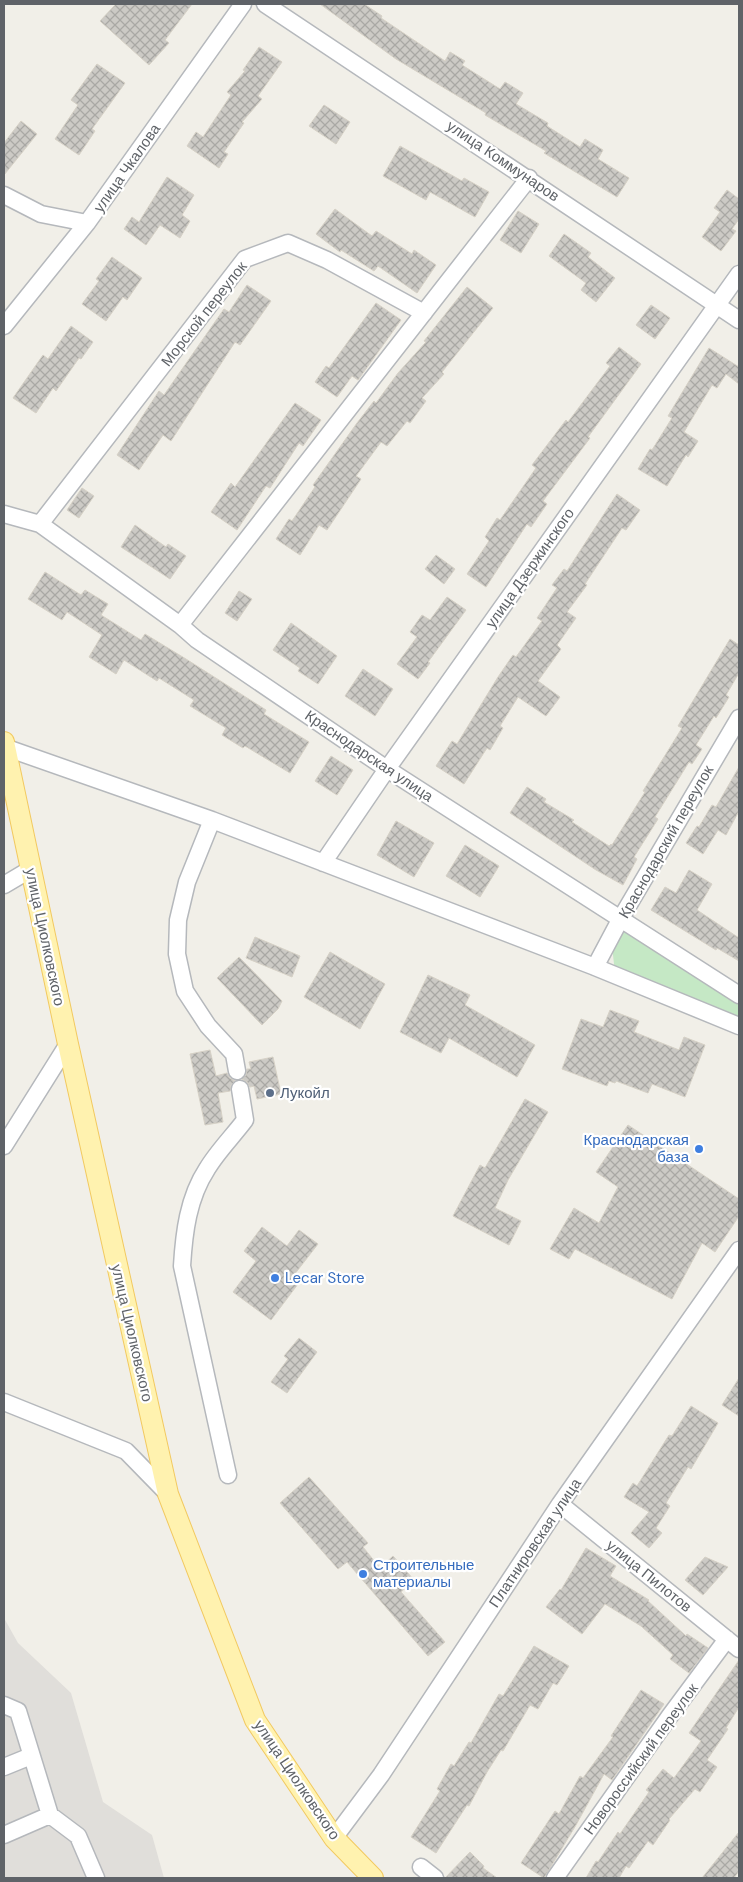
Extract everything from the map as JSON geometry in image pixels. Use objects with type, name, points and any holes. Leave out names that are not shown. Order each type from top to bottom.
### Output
[{"type":"main road","name":"улица Циолковского","points":[[4,745],[168,1494],[256,1720],[334,1838],[373,1878]]},
{"type":"street","name":"улица Чкалова","points":[[4,326],[87,224],[243,4]]},
{"type":"street","name":"улица Коммунаров","points":[[265,4],[529,178],[739,320]]},
{"type":"street","points":[[180,624],[529,178]]},
{"type":"street","points":[[4,195],[41,214],[87,224]]},
{"type":"street","name":"Морской переулок","points":[[40,524],[245,259],[288,243],[328,260],[424,313]]},
{"type":"street","name":"улица Дзержинского","points":[[323,863],[387,769],[739,274]]},
{"type":"street","name":"Краснодарская улица","points":[[4,514],[40,524],[180,624],[197,640],[387,769],[739,995]]},
{"type":"street","name":"Краснодарский переулок","points":[[595,967],[621,918],[739,718]]},
{"type":"street","points":[[4,745],[212,820],[595,967],[739,1026]]},
{"type":"street","points":[[212,820],[187,882],[178,920],[177,954],[184,991],[208,1026],[234,1054],[237,1071]]},
{"type":"street","points":[[4,885],[31,869]]},
{"type":"street","points":[[4,1146],[68,1044]]},
{"type":"street","points":[[228,1475],[182,1266],[184,1235],[193,1197],[206,1169],[245,1120],[240,1089]]},
{"type":"street","name":"Платнировская улица","points":[[334,1838],[381,1775],[560,1504],[739,1250]]},
{"type":"street","points":[[4,1402],[126,1451],[168,1494]]},
{"type":"street","name":"улица Пилотов","points":[[560,1504],[733,1644]]},
{"type":"street","name":"Новороссийский переулок","points":[[555,1878],[669,1717],[733,1644]]},
{"type":"street","points":[[4,1705],[18,1711],[50,1815],[78,1836],[93,1877]]},
{"type":"street","points":[[4,1767],[31,1756]]},
{"type":"street","points":[[4,1835],[50,1815]]},
{"type":"street","points":[[421,1867],[435,1878]]},
{"type":"shaded area","points":[[4,1618],[18,1643],[71,1693],[103,1802],[152,1835],[164,1878],[4,1878]]},
{"type":"green space","points":[[624,929],[739,1004],[739,1019],[615,973],[612,946]]},
{"type":"building","points":[[116,4],[192,4],[165,40],[169,43],[149,65],[100,21]]},
{"type":"building","points":[[320,4],[364,4],[382,16],[381,18],[445,61],[450,52],[465,61],[462,65],[500,89],[505,82],[523,93],[516,104],[548,123],[547,126],[580,147],[585,139],[603,150],[598,159],[629,178],[617,197],[544,153],[546,151],[485,115],[486,113],[396,59]]},
{"type":"building","points":[[259,47],[282,62],[258,96],[262,99],[242,122],[244,123],[224,152],[228,154],[219,168],[187,146],[196,132],[203,137],[231,95],[227,92],[245,71],[243,70]]},
{"type":"building","points":[[97,64],[125,83],[92,129],[95,131],[79,155],[55,139],[78,105],[71,100]]},
{"type":"building","points":[[324,105],[350,122],[336,144],[309,126]]},
{"type":"building","points":[[21,121],[37,134],[4,175],[4,143]]},
{"type":"building","points":[[400,146],[462,181],[464,178],[489,192],[475,217],[430,192],[426,200],[383,176]]},
{"type":"building","points":[[167,177],[194,195],[182,215],[190,221],[180,238],[160,225],[146,245],[124,229],[132,217],[139,222]]},
{"type":"building","points":[[727,190],[739,199],[739,219],[732,229],[736,231],[721,251],[702,237],[720,212],[714,208]]},
{"type":"building","points":[[335,209],[372,236],[376,231],[412,254],[414,250],[436,265],[417,293],[378,266],[374,271],[341,250],[340,252],[316,234]]},
{"type":"building","points":[[518,211],[539,224],[521,253],[500,240]]},
{"type":"building","points":[[564,234],[591,253],[588,257],[615,278],[596,302],[581,290],[586,283],[549,256]]},
{"type":"building","points":[[112,257],[142,278],[127,300],[123,297],[106,321],[82,304],[99,281],[96,279]]},
{"type":"building","points":[[247,285],[271,301],[240,345],[235,342],[171,441],[163,435],[139,470],[117,455],[159,391],[164,395],[224,309],[229,312]]},
{"type":"building","points":[[467,287],[493,308],[442,372],[444,374],[422,398],[426,401],[410,423],[407,421],[387,446],[381,442],[356,476],[361,479],[327,530],[319,525],[300,555],[276,539],[289,519],[292,521],[315,487],[313,485],[357,423],[426,342],[424,341]]},
{"type":"building","points":[[376,303],[401,320],[358,380],[352,376],[337,397],[315,382],[326,366],[329,368]]},
{"type":"building","points":[[651,305],[670,318],[655,339],[636,325]]},
{"type":"building","points":[[71,326],[93,342],[81,359],[79,358],[56,391],[53,388],[36,413],[13,398],[43,355],[48,359]]},
{"type":"building","points":[[619,347],[641,364],[588,437],[590,438],[543,501],[547,504],[531,527],[527,524],[486,587],[467,574],[489,541],[485,537],[497,518],[500,520],[536,468],[532,465],[566,420],[568,422],[610,366],[606,363]]},
{"type":"building","points":[[709,348],[739,367],[739,384],[726,374],[717,388],[712,385],[684,432],[698,441],[688,457],[686,455],[667,486],[638,469],[672,418],[668,416]]},
{"type":"building","points":[[295,403],[321,420],[303,446],[299,443],[270,488],[266,486],[237,530],[211,512],[231,483],[235,487]]},
{"type":"building","points":[[82,488],[94,496],[79,518],[67,510]]},
{"type":"building","points":[[617,494],[640,510],[626,530],[622,528],[585,584],[587,585],[567,612],[576,618],[557,645],[561,649],[538,681],[560,697],[546,716],[518,697],[500,726],[503,728],[490,750],[487,748],[464,784],[436,766],[452,741],[457,744],[513,655],[516,657],[542,621],[537,618],[557,588],[552,585],[564,569],[567,571]]},
{"type":"building","points":[[135,525],[166,547],[168,544],[186,556],[170,579],[121,547]]},
{"type":"building","points":[[436,555],[455,569],[444,584],[425,569]]},
{"type":"building","points":[[45,572],[81,595],[85,590],[108,604],[101,615],[141,640],[145,634],[186,659],[266,710],[264,714],[309,742],[290,773],[245,746],[243,748],[222,735],[226,728],[190,706],[194,700],[159,678],[157,681],[124,660],[116,674],[89,657],[102,635],[67,612],[62,620],[28,599]]},
{"type":"building","points":[[239,591],[252,599],[237,621],[225,613]]},
{"type":"building","points":[[447,597],[466,610],[418,679],[397,664],[417,637],[410,632],[422,615],[430,620]]},
{"type":"building","points":[[291,623],[337,656],[318,684],[298,671],[300,668],[273,650]]},
{"type":"building","points":[[730,639],[739,645],[739,673],[726,695],[729,697],[716,718],[714,716],[696,745],[702,749],[692,764],[689,762],[655,817],[658,819],[634,857],[637,859],[623,885],[596,870],[510,813],[527,787],[546,799],[544,802],[574,820],[572,822],[609,846],[612,845],[682,728],[678,726]]},
{"type":"building","points":[[363,669],[393,689],[375,716],[345,696]]},
{"type":"building","points":[[331,756],[353,770],[337,795],[315,781]]},
{"type":"building","points":[[739,767],[739,811],[726,835],[718,830],[703,854],[686,843],[697,826],[699,827],[712,805],[716,807]]},
{"type":"building","points":[[396,821],[434,843],[414,877],[377,855]]},
{"type":"building","points":[[465,845],[499,866],[480,897],[446,876]]},
{"type":"building","points":[[689,870],[712,884],[697,910],[739,938],[739,961],[717,948],[716,950],[651,910],[665,887],[676,893]]},
{"type":"building","points":[[255,937],[300,956],[292,977],[246,958]]},
{"type":"building","points":[[330,952],[385,984],[360,1029],[304,997]]},
{"type":"building","points":[[239,957],[282,1001],[278,1009],[262,1025],[217,978]]},
{"type":"building","points":[[428,975],[470,995],[465,1005],[535,1045],[517,1077],[449,1038],[441,1053],[400,1032]]},
{"type":"building","points":[[610,1010],[639,1021],[634,1032],[679,1050],[684,1037],[705,1045],[685,1097],[652,1084],[648,1093],[616,1081],[615,1083],[609,1081],[607,1086],[562,1069],[581,1019],[603,1027]]},
{"type":"building","points":[[210,1050],[216,1076],[227,1073],[235,1081],[231,1085],[230,1091],[218,1093],[223,1122],[205,1125],[190,1054]]},
{"type":"building","points":[[273,1057],[281,1094],[257,1099],[254,1086],[250,1087],[242,1079],[246,1075],[247,1069],[251,1069],[249,1062]]},
{"type":"building","points":[[525,1099],[548,1112],[508,1180],[495,1208],[521,1221],[509,1245],[453,1216],[480,1165],[485,1168]]},
{"type":"building","points":[[628,1125],[739,1199],[739,1216],[715,1252],[702,1243],[672,1299],[575,1249],[569,1259],[550,1249],[574,1208],[599,1223],[618,1187],[596,1172]]},
{"type":"building","points":[[262,1227],[287,1246],[299,1230],[318,1244],[294,1275],[301,1280],[271,1320],[233,1292],[256,1261],[244,1251]]},
{"type":"building","points":[[299,1338],[317,1352],[287,1393],[271,1382],[288,1359],[284,1356]]},
{"type":"building","points":[[739,1378],[739,1416],[722,1405]]},
{"type":"building","points":[[691,1406],[718,1423],[691,1469],[688,1467],[666,1503],[670,1506],[656,1528],[662,1533],[649,1548],[631,1533],[649,1512],[624,1497],[633,1483],[637,1486],[669,1435],[672,1436]]},
{"type":"building","points":[[309,1477],[368,1543],[363,1547],[380,1568],[393,1556],[414,1580],[401,1592],[445,1642],[428,1656],[347,1562],[338,1569],[280,1503]]},
{"type":"building","points":[[586,1548],[616,1566],[610,1576],[649,1600],[686,1636],[687,1634],[708,1648],[689,1673],[670,1659],[673,1655],[641,1626],[605,1604],[582,1634],[546,1607],[561,1590]]},
{"type":"building","points":[[705,1557],[728,1567],[703,1595],[685,1580]]},
{"type":"building","points":[[534,1646],[569,1666],[557,1685],[553,1683],[538,1709],[530,1705],[503,1751],[501,1750],[487,1772],[469,1806],[467,1805],[436,1853],[411,1837],[440,1791],[437,1789],[451,1764],[454,1766],[469,1742],[471,1743],[499,1694],[503,1696]]},
{"type":"building","points":[[739,1660],[739,1707],[726,1728],[728,1729],[707,1760],[717,1767],[700,1792],[695,1789],[669,1819],[653,1845],[648,1841],[629,1868],[626,1866],[619,1878],[586,1878],[618,1832],[620,1834],[649,1792],[646,1790],[663,1769],[674,1778],[701,1741],[689,1733]]},
{"type":"building","points":[[641,1690],[664,1704],[612,1780],[604,1774],[544,1878],[521,1863],[555,1811],[559,1814],[580,1776],[583,1778],[613,1737],[611,1736]]},
{"type":"building","points":[[739,1832],[739,1871],[734,1878],[702,1878]]},
{"type":"building","points":[[470,1852],[484,1866],[483,1868],[497,1878],[445,1878]]},
{"type":"place","name":"Лукойл","points":[[270,1093]]},
{"type":"place","name":"Краснодарская база","points":[[699,1149]]},
{"type":"place","name":"Lecar Store","points":[[275,1278]]},
{"type":"place","name":"Строительные материалы","points":[[363,1574]]}]
